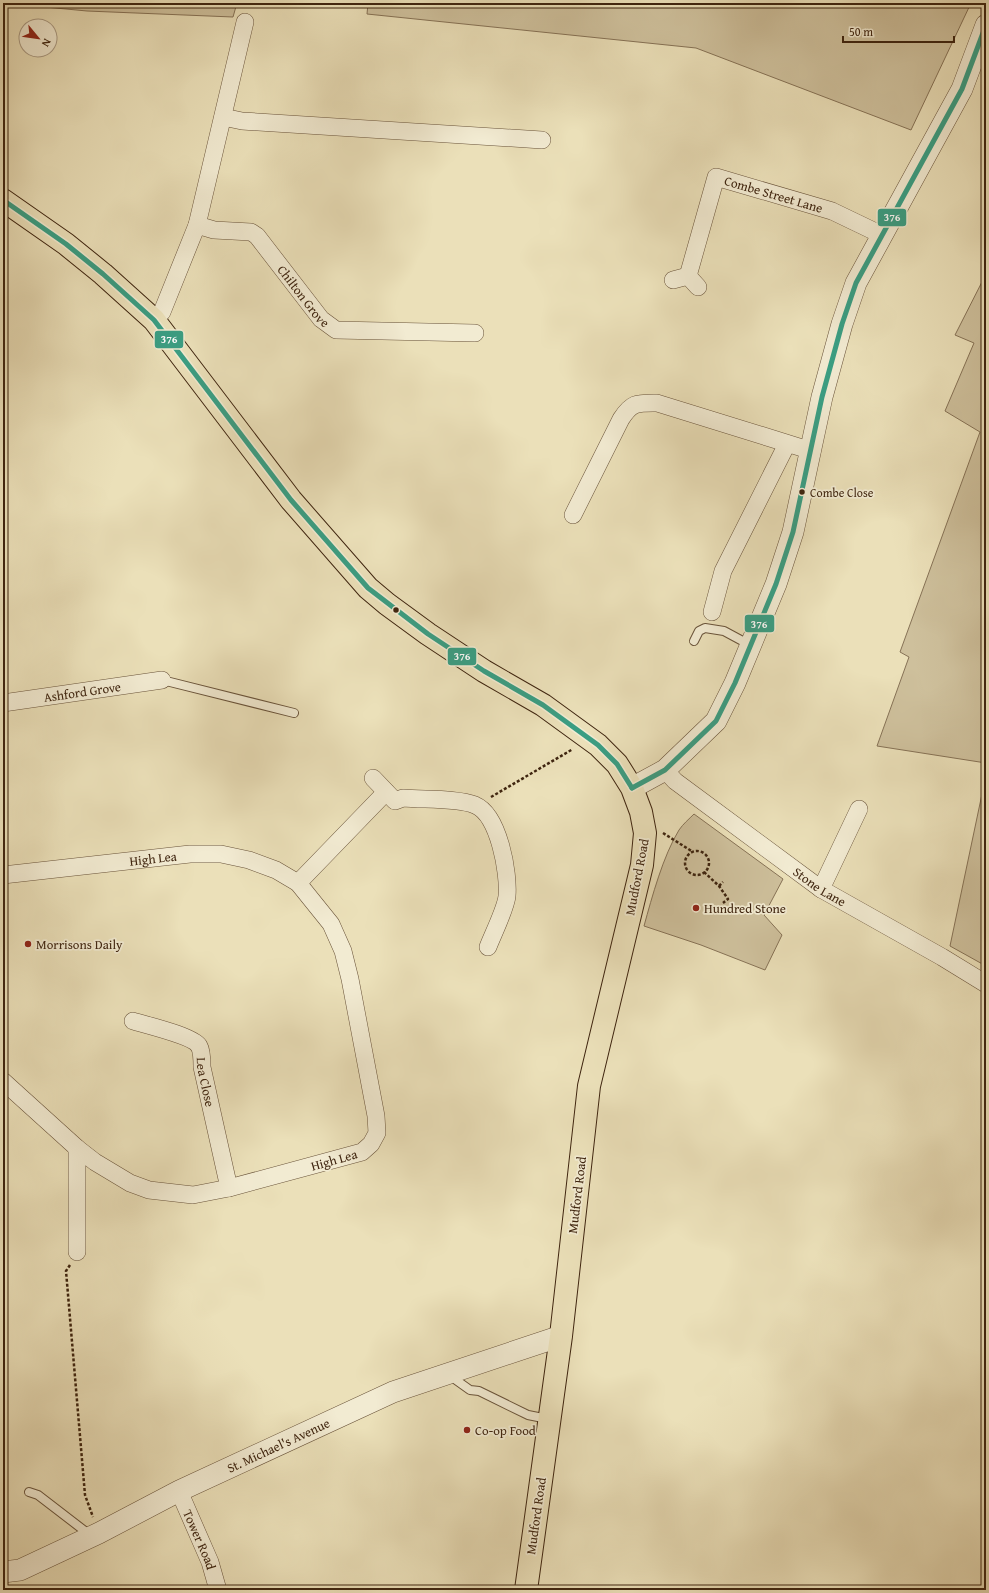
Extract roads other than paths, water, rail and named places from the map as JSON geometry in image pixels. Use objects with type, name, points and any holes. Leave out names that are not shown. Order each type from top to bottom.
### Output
[{"type":"main road","name":"Mudford Road","points":[[3,200],[66,244],[103,274],[154,320],[291,500],[368,588],[428,634],[484,671],[543,705],[598,745],[617,764],[632,788],[641,812],[645,833],[642,865],[590,1086],[561,1336],[526,1590]]},
{"type":"street","points":[[154,320],[162,312],[197,224],[245,22]]},
{"type":"street","points":[[632,788],[665,770],[716,721],[735,683],[776,584],[793,532],[812,451],[822,397],[842,324],[856,284],[962,89],[986,25]]},
{"type":"street","points":[[223,117],[242,121],[542,140]]},
{"type":"street","name":"Combe Street Lane","points":[[686,281],[716,177],[832,211],[882,235]]},
{"type":"street","name":"Chilton Grove","points":[[197,224],[214,230],[251,232],[257,236],[321,319],[336,330],[475,333]]},
{"type":"street","points":[[573,516],[621,419],[629,407],[642,403],[657,403],[812,451]]},
{"type":"street","points":[[712,612],[723,571],[787,444]]},
{"type":"street","name":"Ashford Grove","points":[[3,703],[162,680]]},
{"type":"street","name":"Stone Lane","points":[[665,770],[675,781],[821,889],[942,957],[986,984]]},
{"type":"street","points":[[373,778],[395,801],[403,798],[466,803],[477,806],[492,821],[506,871],[507,897],[488,947]]},
{"type":"street","points":[[298,883],[386,792]]},
{"type":"street","points":[[821,889],[859,809]]},
{"type":"street","name":"High Lea","points":[[3,875],[190,854],[221,854],[249,860],[276,870],[298,883],[331,924],[343,951],[372,1089],[377,1133],[371,1144],[362,1152],[228,1188],[193,1194],[149,1190],[112,1173],[77,1148],[3,1081]]},
{"type":"street","name":"Lea Close","points":[[132,1021],[180,1035],[195,1041],[200,1047],[202,1067],[228,1188]]},
{"type":"street","points":[[77,1148],[77,1252]]},
{"type":"street","name":"St. Michael's Avenue","points":[[3,1572],[20,1570],[96,1535],[180,1491],[393,1392],[561,1336]]},
{"type":"street","name":"Tower Road","points":[[180,1491],[210,1562],[218,1590]]},
{"type":"lane","points":[[694,641],[699,631],[705,628],[724,630],[750,645]]},
{"type":"lane","points":[[162,680],[294,713]]},
{"type":"lane","points":[[447,1374],[470,1390],[479,1391],[528,1415],[549,1419]]},
{"type":"lane","points":[[29,1492],[38,1496],[96,1535]]},
{"type":"place","name":"Combe Close","points":[[802,492]]},
{"type":"place","name":"Hundred Stone","points":[[696,908]]},
{"type":"place","name":"Morrisons Daily","points":[[28,944]]},
{"type":"place","name":"Co-op Food","points":[[467,1430]]}]
